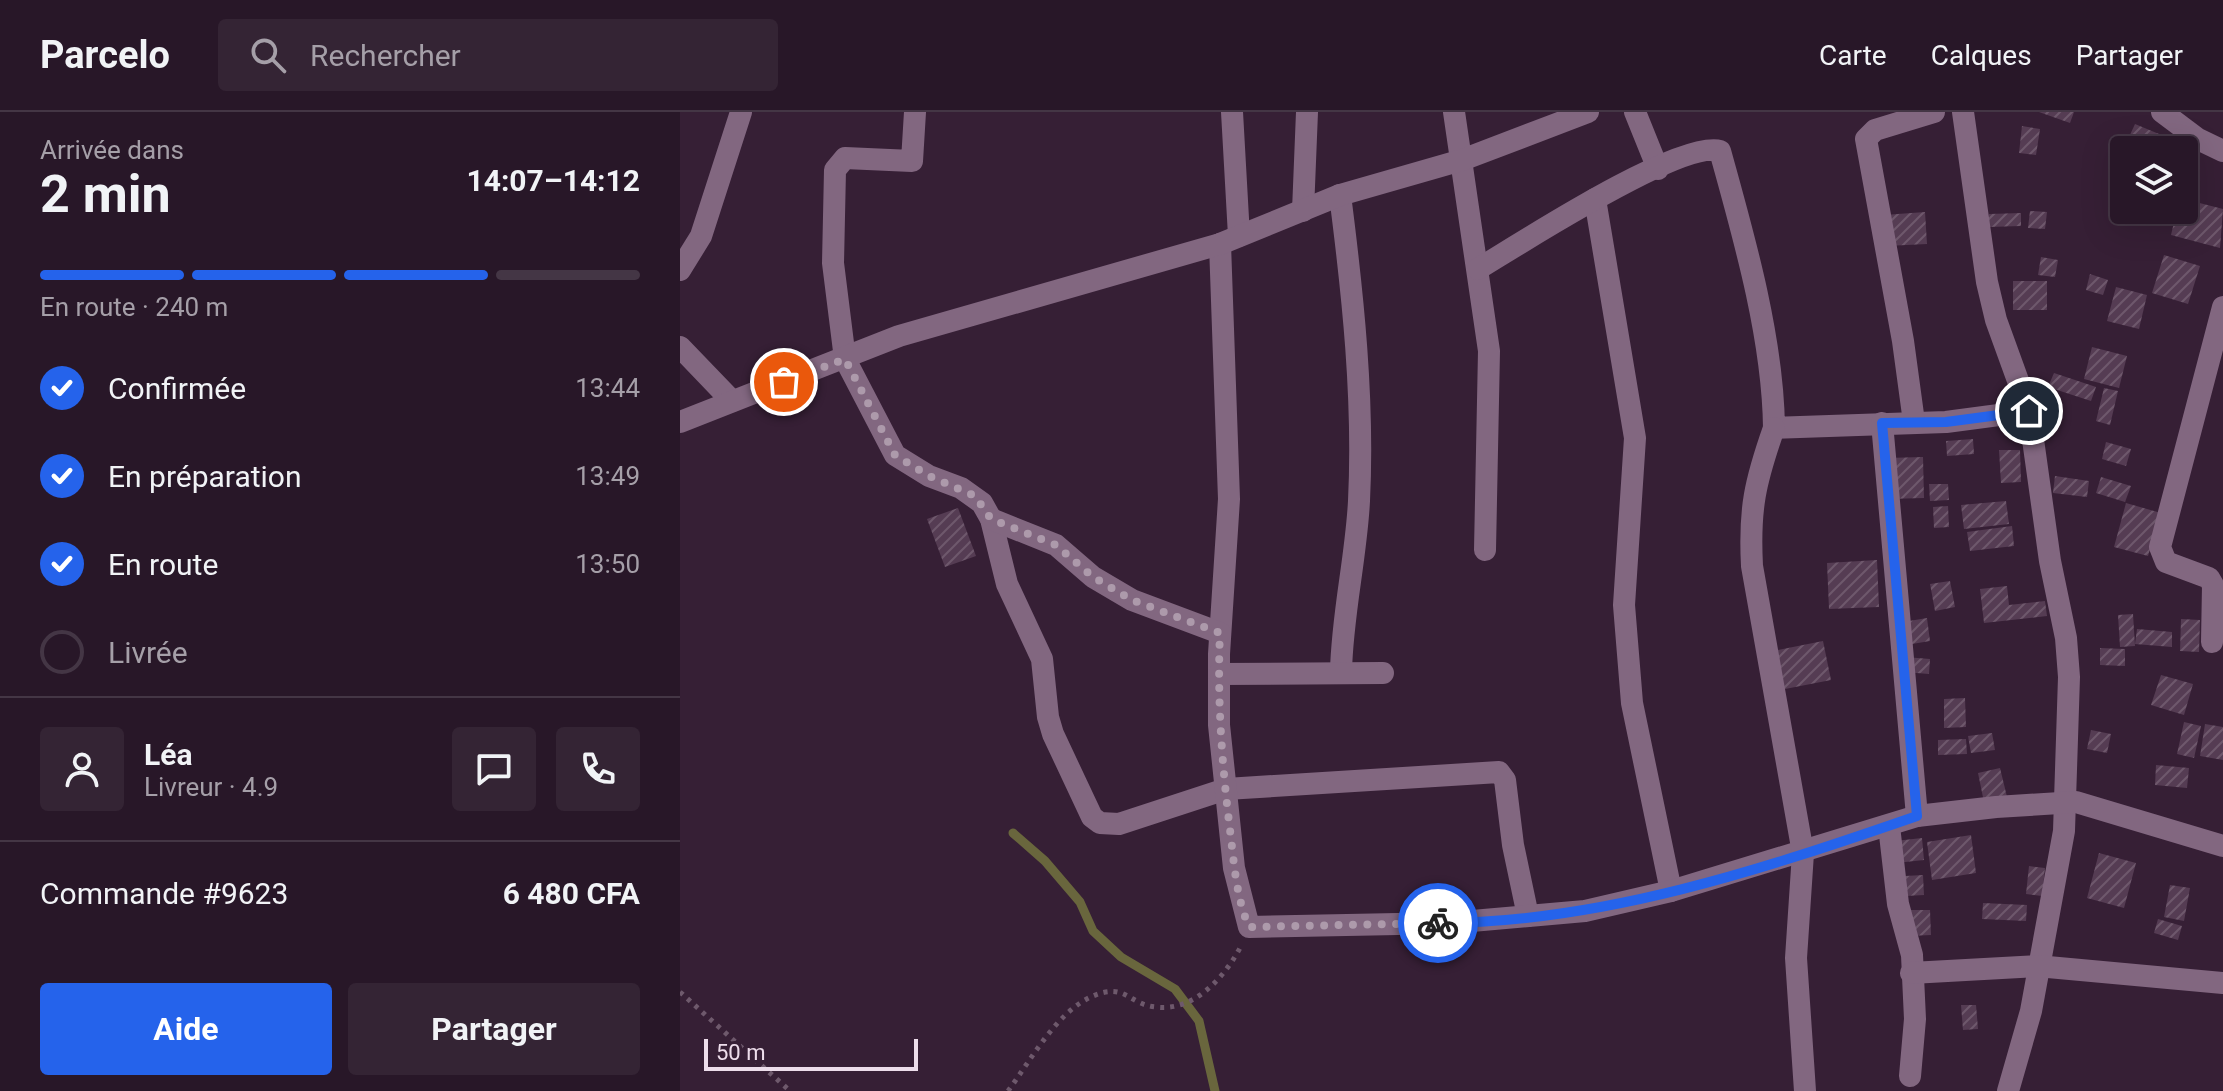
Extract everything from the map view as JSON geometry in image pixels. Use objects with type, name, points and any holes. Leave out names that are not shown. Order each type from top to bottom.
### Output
[{"type":"street","points":[[680,270],[701,236],[741,112]]},
{"type":"street","points":[[915,112],[912,161],[845,158],[835,170],[833,263],[845,359],[895,455],[929,476],[975,496],[991,519],[1007,584],[1042,659],[1045,702],[1053,734],[1092,817],[1100,823],[1119,824],[1226,789],[1499,772],[1505,780],[1513,845],[1528,916]]},
{"type":"street","points":[[1232,112],[1229,499],[1219,674],[1234,868],[1250,928],[1449,923],[1585,911],[1671,891],[1917,816],[2076,802],[2223,846]]},
{"type":"street","points":[[1303,211],[1307,112]]},
{"type":"street","points":[[1454,112],[1489,351],[1485,550]]},
{"type":"street","points":[[680,422],[899,336],[1230,240],[1340,195],[1462,160],[1588,112]]},
{"type":"street","points":[[1635,112],[1658,169]]},
{"type":"street","points":[[1914,422],[1903,341],[1866,139],[1875,130],[1934,112]]},
{"type":"street","points":[[1963,112],[1987,282],[1996,320],[2029,411],[2050,561],[2066,638],[2069,677],[2066,816],[2031,1011],[2008,1091]]},
{"type":"street","points":[[2162,112],[2198,139],[2223,151]]},
{"type":"street","points":[[1478,269],[1595,199],[1682,156],[1706,149],[1720,151],[1736,207],[1768,360],[1774,428],[1751,498],[1752,566],[1803,853],[1796,958],[1805,1091]]},
{"type":"street","points":[[1340,195],[1348,253],[1360,435],[1356,535],[1344,616],[1341,672]]},
{"type":"street","points":[[1595,199],[1635,438],[1624,605],[1632,703],[1671,891]]},
{"type":"street","points":[[2212,642],[2213,585],[2209,578],[2166,562],[2160,547],[2223,307]]},
{"type":"street","points":[[680,347],[732,401]]},
{"type":"street","points":[[1774,428],[1914,422],[2029,411]]},
{"type":"street","points":[[1882,423],[1917,816]]},
{"type":"street","points":[[991,519],[1056,545],[1093,577],[1132,600],[1220,633]]},
{"type":"street","points":[[1219,674],[1383,673]]},
{"type":"street","points":[[1889,826],[1898,904],[1912,955],[1915,1019],[1910,1076]]},
{"type":"street","points":[[1911,973],[2037,966],[2223,983]]},
{"type":"path","points":[[1008,1091],[1073,1006],[1113,991],[1121,991],[1157,1008],[1185,1003],[1207,991],[1231,966],[1250,928]]},
{"type":"path","points":[[680,992],[790,1091]]},
{"type":"building","points":[[2039,112],[2074,112],[2070,123]]},
{"type":"building","points":[[2135,124],[2159,134],[2158,136],[2130,136]]},
{"type":"building","points":[[2022,126],[2040,129],[2036,155],[2019,153]]},
{"type":"building","points":[[2198,203],[2223,209],[2220,248],[2171,235],[2174,224],[2198,224]]},
{"type":"building","points":[[2030,211],[2047,212],[2045,229],[2028,228]]},
{"type":"building","points":[[1925,212],[1927,244],[1886,246],[1884,215]]},
{"type":"building","points":[[2021,213],[2021,226],[1989,227],[1989,214]]},
{"type":"building","points":[[2164,255],[2200,266],[2188,304],[2152,293]]},
{"type":"building","points":[[2041,257],[2058,260],[2055,277],[2038,275]]},
{"type":"building","points":[[2090,274],[2108,280],[2103,295],[2086,290]]},
{"type":"building","points":[[2013,281],[2047,281],[2047,310],[2013,310]]},
{"type":"building","points":[[2116,287],[2147,295],[2139,329],[2107,321]]},
{"type":"building","points":[[2092,347],[2127,356],[2119,388],[2084,379]]},
{"type":"building","points":[[2054,373],[2096,387],[2091,401],[2048,387]]},
{"type":"building","points":[[2104,388],[2118,391],[2110,425],[2096,421]]},
{"type":"building","points":[[1973,439],[1974,454],[1947,456],[1946,441]]},
{"type":"building","points":[[2106,442],[2131,449],[2126,466],[2102,459]]},
{"type":"building","points":[[1999,450],[2020,450],[2021,482],[2001,483]]},
{"type":"building","points":[[1923,457],[1924,498],[1888,499],[1886,458]]},
{"type":"building","points":[[2055,476],[2089,481],[2087,497],[2053,493]]},
{"type":"building","points":[[2101,477],[2131,486],[2125,502],[2096,493]]},
{"type":"building","points":[[1929,484],[1948,484],[1949,500],[1930,501]]},
{"type":"building","points":[[2006,501],[2009,524],[1964,529],[1961,505]]},
{"type":"building","points":[[2126,503],[2161,513],[2148,556],[2114,547]]},
{"type":"building","points":[[1948,506],[1949,527],[1934,528],[1933,507]]},
{"type":"building","points":[[958,508],[976,556],[945,567],[927,519]]},
{"type":"building","points":[[2012,526],[2014,546],[1970,551],[1967,532]]},
{"type":"building","points":[[1877,560],[1879,607],[1829,609],[1827,563]]},
{"type":"building","points":[[1950,581],[1955,607],[1935,611],[1930,584]]},
{"type":"building","points":[[2007,586],[2009,605],[2045,601],[2047,616],[1984,623],[1980,589]]},
{"type":"building","points":[[2133,614],[2135,646],[2120,647],[2118,615]]},
{"type":"building","points":[[1927,618],[1930,641],[1900,646],[1897,623]]},
{"type":"building","points":[[2181,619],[2200,620],[2199,652],[2180,651]]},
{"type":"building","points":[[2137,629],[2172,632],[2172,647],[2135,644]]},
{"type":"building","points":[[1823,641],[1831,680],[1780,690],[1773,651]]},
{"type":"building","points":[[2100,648],[2125,649],[2125,666],[2100,665]]},
{"type":"building","points":[[1905,657],[1930,659],[1929,674],[1904,672]]},
{"type":"building","points":[[2161,675],[2193,684],[2184,715],[2151,705]]},
{"type":"building","points":[[1965,698],[1966,727],[1944,728],[1944,699]]},
{"type":"building","points":[[2184,722],[2201,726],[2194,758],[2177,754]]},
{"type":"building","points":[[2205,724],[2223,727],[2223,760],[2200,756]]},
{"type":"building","points":[[2091,730],[2111,734],[2107,753],[2087,749]]},
{"type":"building","points":[[1992,733],[1995,750],[1971,753],[1968,736]]},
{"type":"building","points":[[1966,739],[1967,754],[1938,755],[1938,740]]},
{"type":"building","points":[[2156,765],[2189,768],[2187,788],[2155,785]]},
{"type":"building","points":[[2000,768],[2008,801],[1985,807],[1978,773]]},
{"type":"building","points":[[1971,835],[1976,873],[1932,880],[1927,842]]},
{"type":"building","points":[[1922,838],[1924,860],[1896,863],[1895,841]]},
{"type":"building","points":[[2099,853],[2136,863],[2124,908],[2087,898]]},
{"type":"building","points":[[2029,866],[2045,868],[2042,896],[2026,894]]},
{"type":"building","points":[[1923,875],[1924,895],[1906,896],[1905,876]]},
{"type":"building","points":[[2170,885],[2190,888],[2184,921],[2164,917]]},
{"type":"building","points":[[1983,903],[2027,905],[2026,921],[1982,919]]},
{"type":"building","points":[[1909,910],[1930,910],[1931,935],[1910,936]]},
{"type":"building","points":[[2158,919],[2182,926],[2178,940],[2154,933]]},
{"type":"building","points":[[1961,1005],[1976,1005],[1978,1029],[1963,1030]]},
{"type":"waterway","points":[[1013,833],[1045,861],[1080,902],[1093,931],[1121,957],[1175,989],[1199,1021],[1215,1091]]},
{"type":"way so far","points":[[784,382],[845,359],[878,428],[895,455],[929,476],[975,496],[991,519],[1056,545],[1093,577],[1132,600],[1220,633],[1219,725],[1228,816],[1234,868],[1250,928],[1382,922],[1438,923]]},
{"type":"route","points":[[1438,923],[1585,911],[1671,891],[1917,816],[1882,423],[1946,422],[2029,411]]}]
